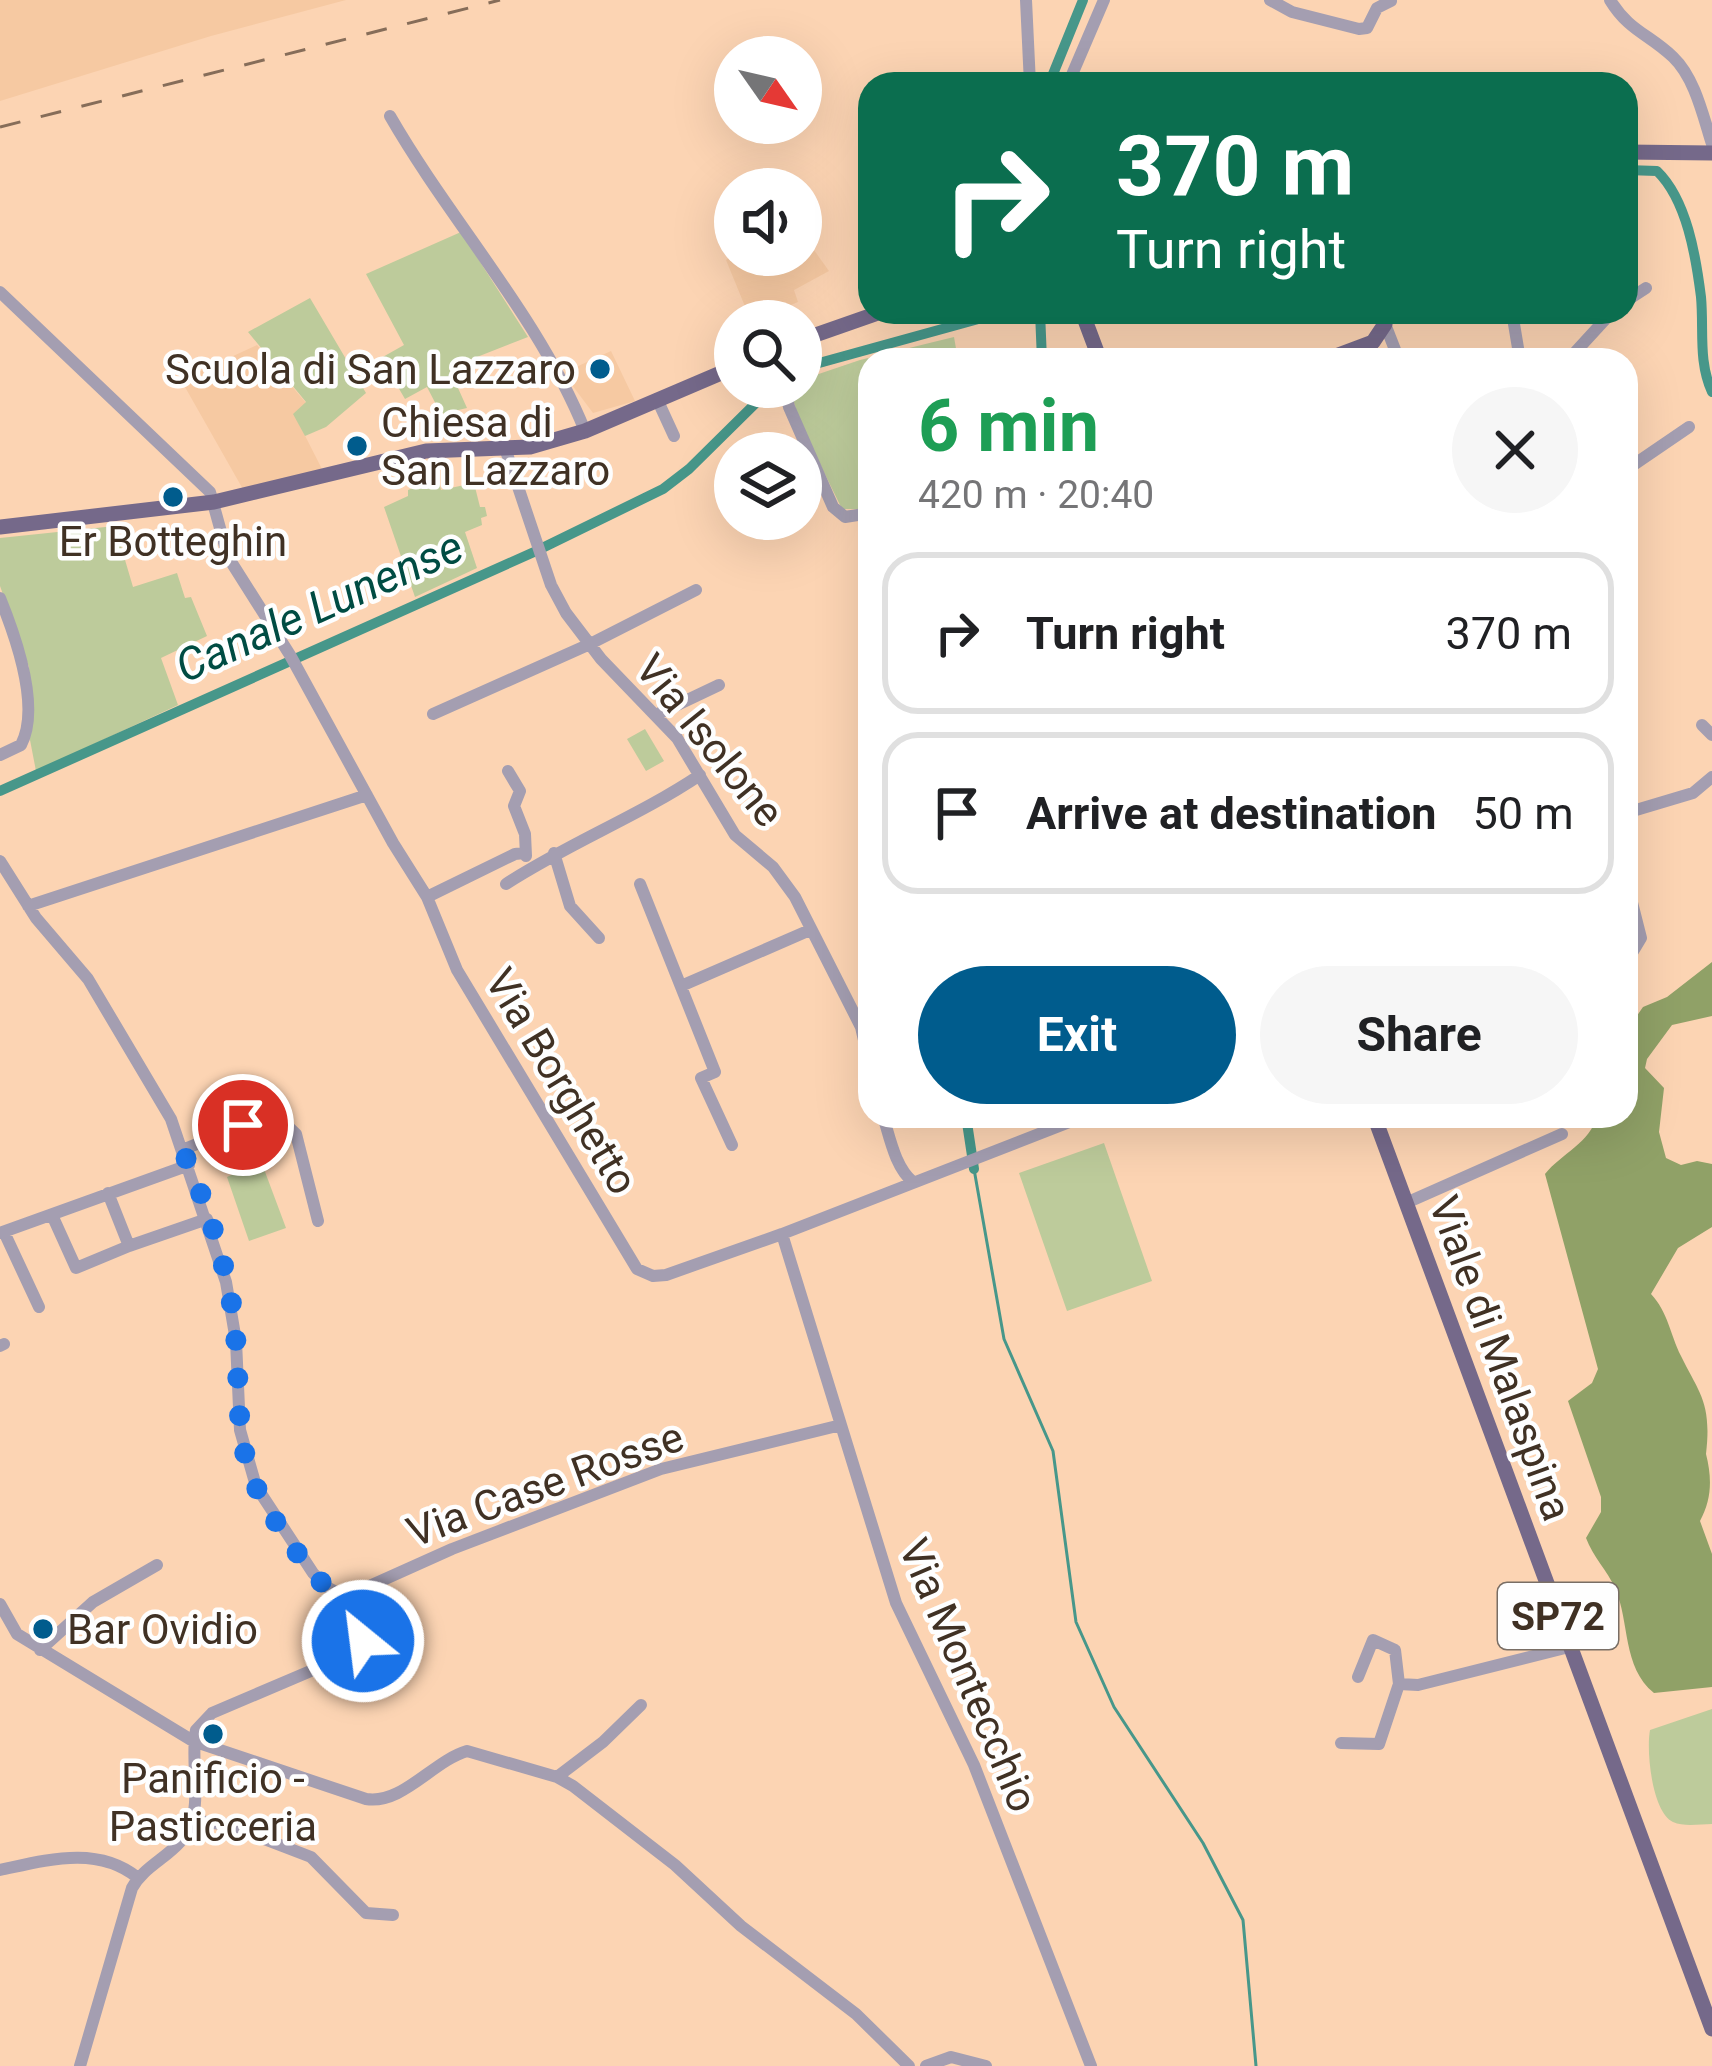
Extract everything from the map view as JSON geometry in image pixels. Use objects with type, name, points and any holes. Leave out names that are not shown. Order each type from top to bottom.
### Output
[{"type":"main road","points":[[1638,152],[1712,149]]},
{"type":"main road","points":[[822,333],[858,320]]},
{"type":"main road","points":[[1356,348],[1372,342],[1380,324]]},
{"type":"main road","points":[[0,527],[214,502],[426,452],[506,451],[585,431],[714,376]]},
{"type":"main road","name":"Viale di Malaspina","points":[[1378,1128],[1712,2029]]},
{"type":"street","points":[[1026,0],[1029,72]]},
{"type":"street","points":[[1073,72],[1104,0]]},
{"type":"street","points":[[1270,0],[1292,12],[1359,29],[1367,28],[1378,8],[1391,2]]},
{"type":"street","points":[[1610,0],[1626,24],[1678,61],[1696,95],[1712,149]]},
{"type":"street","points":[[390,116],[534,336],[585,431]]},
{"type":"street","points":[[1638,293],[1646,288]]},
{"type":"street","points":[[0,292],[194,475],[214,502]]},
{"type":"street","points":[[1579,348],[1601,324]]},
{"type":"street","points":[[1372,342],[1389,348]]},
{"type":"street","points":[[657,399],[674,436]]},
{"type":"street","points":[[789,408],[833,507],[845,517],[858,515]]},
{"type":"street","points":[[1638,462],[1689,427]]},
{"type":"street","name":"Via Isolone","points":[[506,451],[559,599],[590,644],[658,714],[735,835],[782,878],[858,1021]]},
{"type":"street","name":"Via Borghetto","points":[[214,502],[228,556],[427,897],[458,970],[637,1269],[653,1276],[666,1275],[1053,1128]]},
{"type":"street","points":[[433,714],[590,644],[696,590]]},
{"type":"street","points":[[0,598],[23,663],[26,734],[17,748],[0,755]]},
{"type":"street","points":[[658,714],[719,685]]},
{"type":"street","points":[[508,771],[520,790],[514,806],[525,833],[524,854]]},
{"type":"street","points":[[506,884],[700,775]]},
{"type":"street","points":[[1638,809],[1693,793],[1712,777]]},
{"type":"street","points":[[28,906],[367,795]]},
{"type":"street","points":[[554,853],[570,906],[599,938]]},
{"type":"street","points":[[427,897],[515,854],[524,854],[536,865]]},
{"type":"street","points":[[0,861],[28,906],[88,979],[156,1088],[189,1165],[226,1282],[236,1341],[240,1430],[256,1486],[313,1573],[345,1597],[363,1632],[357,1650],[212,1713],[196,1730],[192,1820],[181,1841],[132,1888],[80,2066]]},
{"type":"street","points":[[640,884],[715,1072],[701,1078],[732,1145]]},
{"type":"street","points":[[681,986],[810,930]]},
{"type":"street","points":[[182,1150],[274,1113],[296,1134],[318,1221]]},
{"type":"street","points":[[887,1128],[897,1158],[913,1182]]},
{"type":"street","points":[[1406,1203],[1562,1134]]},
{"type":"street","points":[[40,1307],[2,1233],[189,1165]]},
{"type":"street","points":[[108,1193],[129,1246]]},
{"type":"street","points":[[52,1215],[76,1268],[207,1219]]},
{"type":"street","name":"Via Montecchio","points":[[782,1234],[896,1603],[974,1766],[1091,2066]]},
{"type":"street","name":"Via Case Rosse","points":[[345,1597],[452,1549],[661,1469],[841,1425]]},
{"type":"street","points":[[40,1650],[93,1602],[157,1565]]},
{"type":"street","points":[[2,1614],[12,1630],[40,1650],[194,1741],[373,1801],[392,1796],[467,1751],[557,1777],[675,1865],[740,1926],[856,2014],[909,2066]]},
{"type":"street","points":[[1341,1743],[1379,1744],[1399,1684],[1395,1650],[1373,1640],[1358,1677]]},
{"type":"street","points":[[1399,1684],[1418,1685],[1569,1647]]},
{"type":"street","points":[[557,1777],[641,1705]]},
{"type":"street","points":[[192,1820],[228,1825],[311,1857],[366,1913],[393,1916]]},
{"type":"street","points":[[0,1870],[96,1858],[123,1865],[138,1878]]},
{"type":"street","points":[[926,2066],[951,2056],[986,2066]]},
{"type":"shaded area","points":[[0,0],[346,0],[0,101]]},
{"type":"shaded area","points":[[733,276],[820,276],[794,290],[797,300],[742,300]]},
{"type":"shaded area","points":[[257,345],[306,403],[294,414],[324,473],[244,491],[181,380]]},
{"type":"shaded area","points":[[611,351],[635,401],[593,413],[563,373]]},
{"type":"green space","points":[[461,232],[528,337],[449,368],[467,408],[441,414],[427,387],[405,399],[381,358],[404,345],[366,274]]},
{"type":"green space","points":[[310,298],[366,393],[326,427],[305,436],[293,414],[306,402],[248,332]]},
{"type":"green space","points":[[954,337],[956,348],[909,348]]},
{"type":"green space","points":[[858,361],[858,509],[842,509],[822,468],[822,432],[804,432],[796,408],[822,408],[822,373]]},
{"type":"green space","points":[[434,463],[441,490],[474,483],[487,516],[481,518],[482,525],[465,532],[477,568],[415,597],[384,507],[408,496],[408,490],[415,487],[410,469]]},
{"type":"green space","points":[[115,526],[133,587],[177,573],[207,636],[161,658],[178,705],[36,771],[30,740],[29,667],[0,586],[0,538]]},
{"type":"green space","points":[[645,729],[664,761],[646,771],[627,739]]},
{"type":"green space","points":[[1712,962],[1712,1016],[1672,1025],[1645,1068],[1664,1088],[1659,1132],[1666,1158],[1681,1165],[1712,1164],[1712,1227],[1678,1248],[1651,1294],[1705,1410],[1710,1488],[1700,1521],[1712,1554],[1712,1687],[1654,1693],[1632,1657],[1615,1588],[1586,1538],[1601,1512],[1601,1497],[1568,1401],[1592,1383],[1598,1369],[1545,1174],[1591,1128],[1638,1128],[1638,1014],[1643,1007],[1667,997]]},
{"type":"green space","points":[[1104,1143],[1152,1281],[1067,1311],[1019,1173]]},
{"type":"green space","points":[[261,1161],[286,1228],[249,1241],[227,1177]]},
{"type":"green space","points":[[1712,1709],[1712,1824],[1677,1824],[1666,1816],[1655,1794],[1650,1730]]},
{"type":"waterway","points":[[1054,72],[1083,0]]},
{"type":"waterway","name":"Canale Lunense","points":[[1638,170],[1657,171],[1683,213],[1696,265],[1703,357],[1712,392]]},
{"type":"waterway","name":"Canale Lunense","points":[[873,348],[960,324]]},
{"type":"waterway","points":[[1040,324],[1042,348]]},
{"type":"waterway","name":"Canale Lunense","points":[[822,362],[858,352]]},
{"type":"waterway","name":"Canale Lunense","points":[[0,791],[534,552],[663,489],[751,408]]},
{"type":"waterway","points":[[968,1128],[974,1169]]},
{"type":"waterway","points":[[974,1169],[1004,1339],[1053,1451],[1076,1622],[1114,1707],[1203,1843],[1243,1920],[1256,2066]]},
{"type":"railway","points":[[0,127],[500,0]]},
{"type":"place","name":"Scuola di San Lazzaro","points":[[600,369]]},
{"type":"place","name":"Chiesa di San Lazzaro","points":[[357,446]]},
{"type":"place","name":"Er Botteghin","points":[[173,497]]},
{"type":"place","name":"Bar Ovidio","points":[[43,1629]]},
{"type":"place","name":"Panificio - Pasticceria","points":[[213,1734]]},
{"type":"route","points":[[243,1125],[182,1150],[226,1282],[236,1341],[240,1430],[256,1486],[313,1573],[345,1597],[363,1641]]}]
